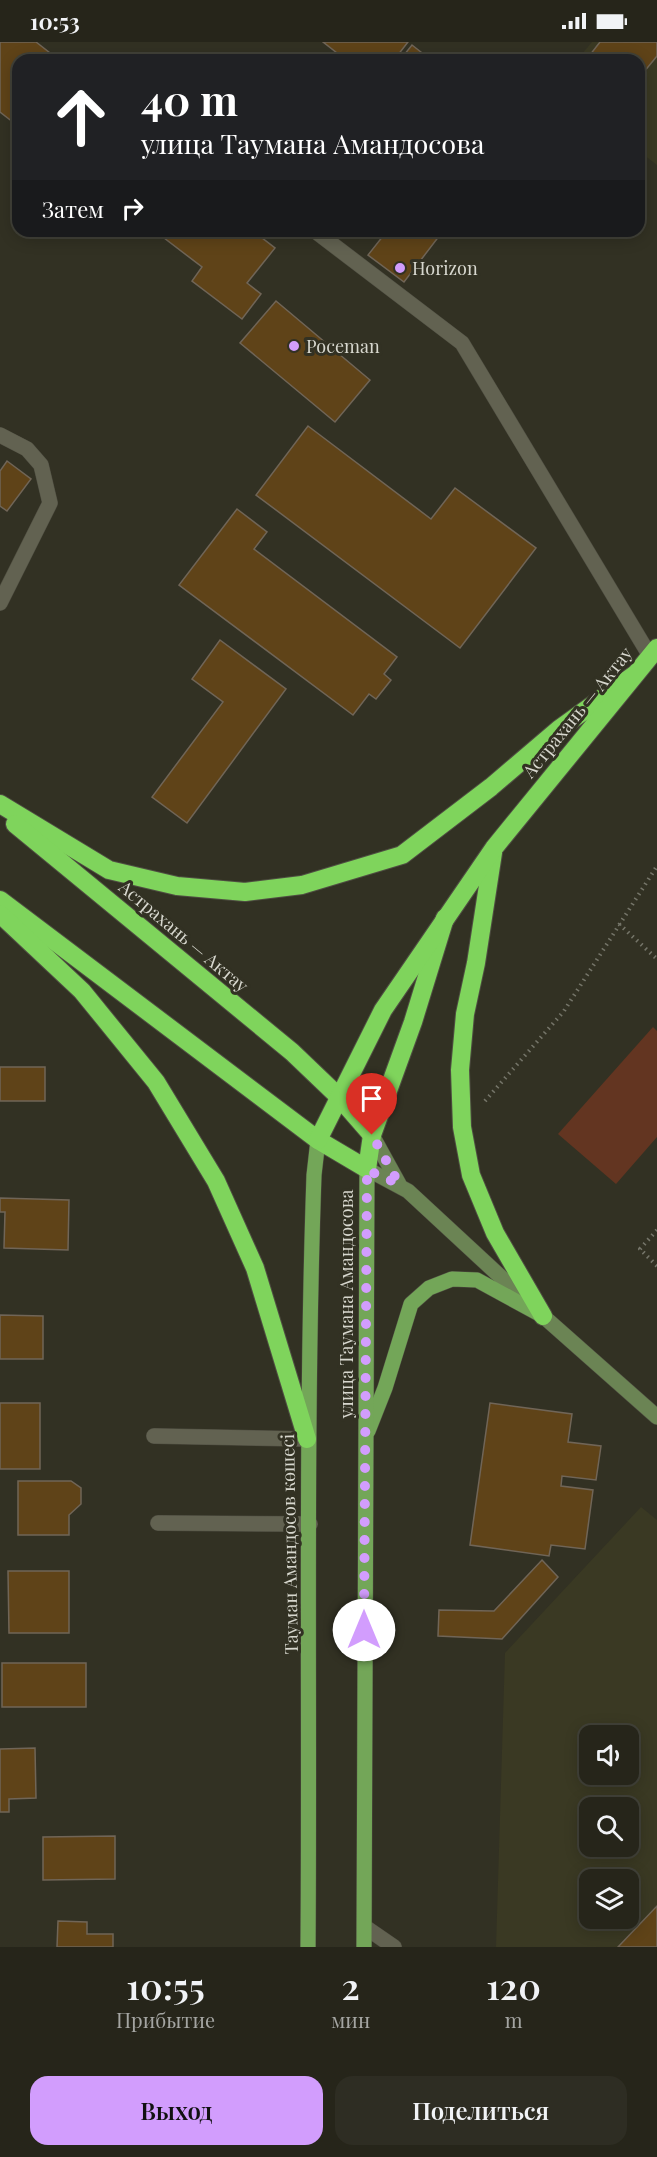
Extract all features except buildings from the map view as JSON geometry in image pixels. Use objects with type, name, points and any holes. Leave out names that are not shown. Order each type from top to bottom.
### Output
[{"type":"highway","name":"Астрахань — Актау","points":[[318,1140],[383,1010],[445,918],[494,848],[654,652]]},
{"type":"highway","points":[[0,804],[109,870],[177,886],[244,892],[302,885],[402,855],[491,787],[560,729],[634,675]]},
{"type":"highway","name":"Астрахань — Актау","points":[[0,811],[291,1052],[338,1096],[372,1135]]},
{"type":"highway","points":[[494,848],[476,963],[465,1014],[460,1070],[462,1127],[471,1175],[495,1233],[543,1316]]},
{"type":"highway","points":[[0,900],[318,1140],[367,1170]]},
{"type":"highway","points":[[0,914],[82,991],[156,1082],[216,1181],[255,1268],[307,1439]]},
{"type":"highway","name":"Астрахань — Актау","points":[[367,1170],[372,1135],[413,1022],[445,918]]},
{"type":"main road","points":[[372,1135],[399,1184],[657,1417]]},
{"type":"main road","name":"Тауман Амандосов көшесі","points":[[308,1947],[310,1524],[307,1439],[314,1175],[318,1140]]},
{"type":"main road","points":[[367,1170],[399,1184]]},
{"type":"main road","name":"улица Таумана Амандосова","points":[[365,1440],[367,1170]]},
{"type":"main road","points":[[364,1947],[365,1440],[385,1388],[411,1304],[429,1288],[452,1279],[477,1280],[543,1316]]},
{"type":"lane","points":[[323,237],[462,343],[654,652]]},
{"type":"lane","points":[[0,435],[27,449],[41,465],[50,503],[0,603]]},
{"type":"lane","points":[[154,1436],[307,1439]]},
{"type":"lane","points":[[158,1523],[310,1524]]},
{"type":"lane","points":[[364,1927],[394,1947]]},
{"type":"path","points":[[462,1127],[564,1011],[657,866]]},
{"type":"path","points":[[619,924],[657,959]]},
{"type":"path","points":[[657,1230],[640,1249],[657,1266]]},
{"type":"shaded area","points":[[592,42],[657,42],[657,165],[645,156],[645,54],[582,54]]},
{"type":"shaded area","points":[[653,1027],[657,1031],[657,1137],[616,1184],[558,1134]]},
{"type":"shaded area","points":[[641,1507],[657,1520],[657,1947],[496,1947],[505,1653]]},
{"type":"place","name":"Horizon","points":[[400,268]]},
{"type":"place","name":"Poceman","points":[[294,346]]},
{"type":"route","points":[[364,1630],[367,1170],[399,1184],[372,1135]]}]
